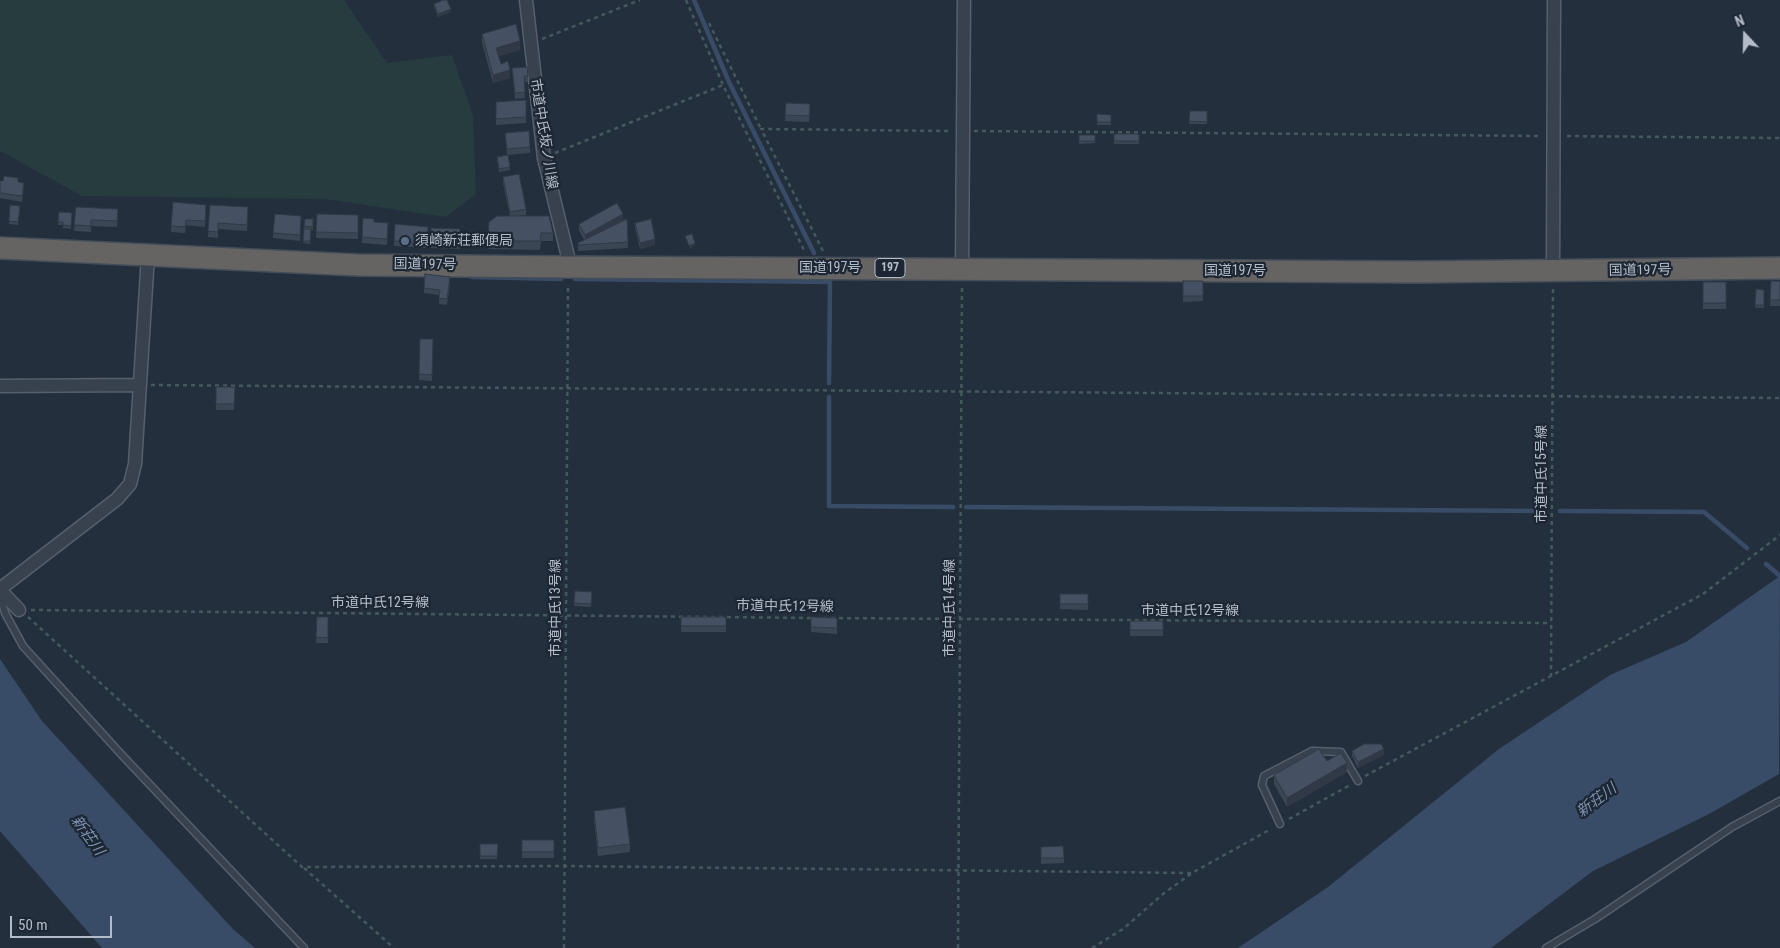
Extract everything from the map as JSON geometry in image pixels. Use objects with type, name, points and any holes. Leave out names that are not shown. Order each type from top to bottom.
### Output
[{"type":"highway","name":"国道197号","points":[[0,248],[357,265],[1553,272],[1780,268]]},
{"type":"street","name":"市道中氏坂ノ川線","points":[[526,0],[529,44],[544,158],[568,257],[568,267]]},
{"type":"street","points":[[962,269],[964,0]]},
{"type":"street","points":[[1553,272],[1554,0]]},
{"type":"street","points":[[19,610],[0,591],[116,499],[130,484],[135,464],[148,255]]},
{"type":"street","points":[[0,386],[140,384]]},
{"type":"lane","points":[[0,591],[5,613],[23,646],[120,753],[304,948]]},
{"type":"lane","points":[[1280,824],[1262,785],[1264,776],[1312,751],[1341,752],[1358,781]]},
{"type":"lane","points":[[1546,948],[1595,919],[1732,827],[1780,801]]},
{"type":"path","points":[[529,44],[640,0]]},
{"type":"path","points":[[686,0],[722,85],[822,268]]},
{"type":"path","points":[[709,23],[761,129],[822,268]]},
{"type":"path","points":[[544,158],[722,85]]},
{"type":"path","points":[[761,129],[1780,138]]},
{"type":"path","name":"市道中氏13号線","points":[[564,948],[568,267]]},
{"type":"path","name":"市道中氏14号線","points":[[958,948],[962,269]]},
{"type":"path","name":"市道中氏15号線","points":[[1551,677],[1553,272]]},
{"type":"path","points":[[140,384],[1780,398]]},
{"type":"path","points":[[1092,948],[1123,929],[1163,894],[1192,873],[1703,594],[1780,535]]},
{"type":"path","points":[[19,610],[302,868],[394,948]]},
{"type":"path","name":"市道中氏12号線","points":[[19,610],[566,614],[960,620],[1551,623]]},
{"type":"path","points":[[302,868],[565,866],[1192,873]]},
{"type":"green space","points":[[0,0],[344,0],[387,63],[452,55],[473,116],[476,194],[446,217],[325,199],[82,196],[0,151]]},
{"type":"water","name":"新荘川","points":[[1780,576],[1779,774],[1709,814],[1593,871],[1491,948],[1238,948],[1328,887],[1499,749],[1610,675],[1686,642]]},
{"type":"water","name":"新荘川","points":[[0,659],[42,721],[233,929],[255,948],[102,948],[0,831]]},
{"type":"building","points":[[447,0],[451,9],[438,14],[434,4]]},
{"type":"building","points":[[516,24],[520,41],[496,48],[501,64],[508,61],[510,70],[493,75],[482,34]]},
{"type":"building","points":[[527,67],[528,76],[524,76],[525,92],[515,93],[512,68]]},
{"type":"building","points":[[526,100],[526,117],[496,119],[496,102]]},
{"type":"building","points":[[786,103],[810,104],[809,116],[785,115]]},
{"type":"building","points":[[1190,111],[1207,111],[1207,122],[1189,121]]},
{"type":"building","points":[[1097,114],[1111,115],[1111,122],[1097,122]]},
{"type":"building","points":[[529,131],[530,147],[507,149],[505,133]]},
{"type":"building","points":[[1114,134],[1139,134],[1139,141],[1114,141]]},
{"type":"building","points":[[1079,135],[1095,135],[1095,141],[1079,141]]},
{"type":"building","points":[[508,155],[510,167],[499,169],[497,157]]},
{"type":"building","points":[[519,174],[526,209],[510,212],[503,177]]},
{"type":"building","points":[[4,176],[18,178],[18,182],[24,183],[22,196],[0,193],[0,181],[3,181]]},
{"type":"building","points":[[173,202],[206,205],[205,221],[186,220],[185,227],[171,226]]},
{"type":"building","points":[[617,203],[623,214],[585,235],[579,224]]},
{"type":"building","points":[[10,205],[20,206],[18,222],[9,221]]},
{"type":"building","points":[[210,205],[248,207],[247,225],[218,223],[218,232],[208,231]]},
{"type":"building","points":[[76,207],[118,209],[117,221],[91,220],[91,226],[74,225]]},
{"type":"building","points":[[59,212],[72,213],[71,226],[58,222]]},
{"type":"building","points":[[275,214],[301,216],[300,235],[273,233]]},
{"type":"building","points":[[317,214],[358,215],[358,233],[316,232]]},
{"type":"building","points":[[497,216],[549,216],[553,233],[541,233],[540,241],[488,241],[489,222]]},
{"type":"building","points":[[363,218],[374,219],[374,222],[388,223],[387,239],[362,237]]},
{"type":"building","points":[[305,219],[313,219],[313,227],[304,226]]},
{"type":"building","points":[[627,219],[628,242],[578,245],[578,243]]},
{"type":"building","points":[[651,219],[655,239],[640,243],[635,223]]},
{"type":"building","points":[[395,224],[428,227],[427,243],[394,241]]},
{"type":"building","points":[[431,228],[460,229],[460,243],[431,242]]},
{"type":"building","points":[[304,229],[311,229],[310,241],[303,241]]},
{"type":"building","points":[[692,234],[695,243],[689,246],[685,236]]},
{"type":"building","points":[[425,274],[450,277],[447,299],[439,298],[440,290],[424,288]]},
{"type":"building","points":[[1183,281],[1203,281],[1203,296],[1183,296]]},
{"type":"building","points":[[1771,281],[1780,281],[1780,300],[1770,300]]},
{"type":"building","points":[[1703,282],[1726,282],[1726,303],[1703,303]]},
{"type":"building","points":[[1756,289],[1764,290],[1764,305],[1755,305]]},
{"type":"building","points":[[420,339],[433,339],[432,375],[419,374]]},
{"type":"building","points":[[216,387],[235,387],[234,404],[216,404]]},
{"type":"building","points":[[575,591],[592,592],[591,604],[574,603]]},
{"type":"building","points":[[1060,594],[1088,594],[1088,604],[1060,604]]},
{"type":"building","points":[[317,617],[328,617],[328,638],[316,637]]},
{"type":"building","points":[[681,617],[726,617],[726,626],[681,626]]},
{"type":"building","points":[[811,617],[837,618],[837,628],[811,627]]},
{"type":"building","points":[[1130,621],[1163,621],[1163,630],[1130,630]]},
{"type":"building","points":[[1364,744],[1381,744],[1384,749],[1358,762],[1352,751]]},
{"type":"building","points":[[1319,749],[1327,761],[1341,753],[1347,763],[1287,798],[1274,775]]},
{"type":"building","points":[[625,807],[630,844],[598,848],[594,811]]},
{"type":"building","points":[[522,840],[554,840],[554,852],[522,852]]},
{"type":"building","points":[[480,844],[498,844],[497,856],[480,856]]},
{"type":"building","points":[[1063,846],[1064,858],[1041,858],[1041,847]]},
{"type":"waterway","points":[[694,0],[729,82],[814,253]]},
{"type":"waterway","points":[[472,277],[561,279]]},
{"type":"waterway","points":[[575,279],[830,282],[829,383]]},
{"type":"waterway","points":[[829,397],[829,506],[953,507]]},
{"type":"waterway","points":[[966,507],[1545,511]]},
{"type":"waterway","points":[[1560,511],[1704,512],[1747,548]]},
{"type":"waterway","points":[[1766,564],[1780,576]]},
{"type":"place","name":"須崎新荘郵便局","points":[[405,241]]}]
